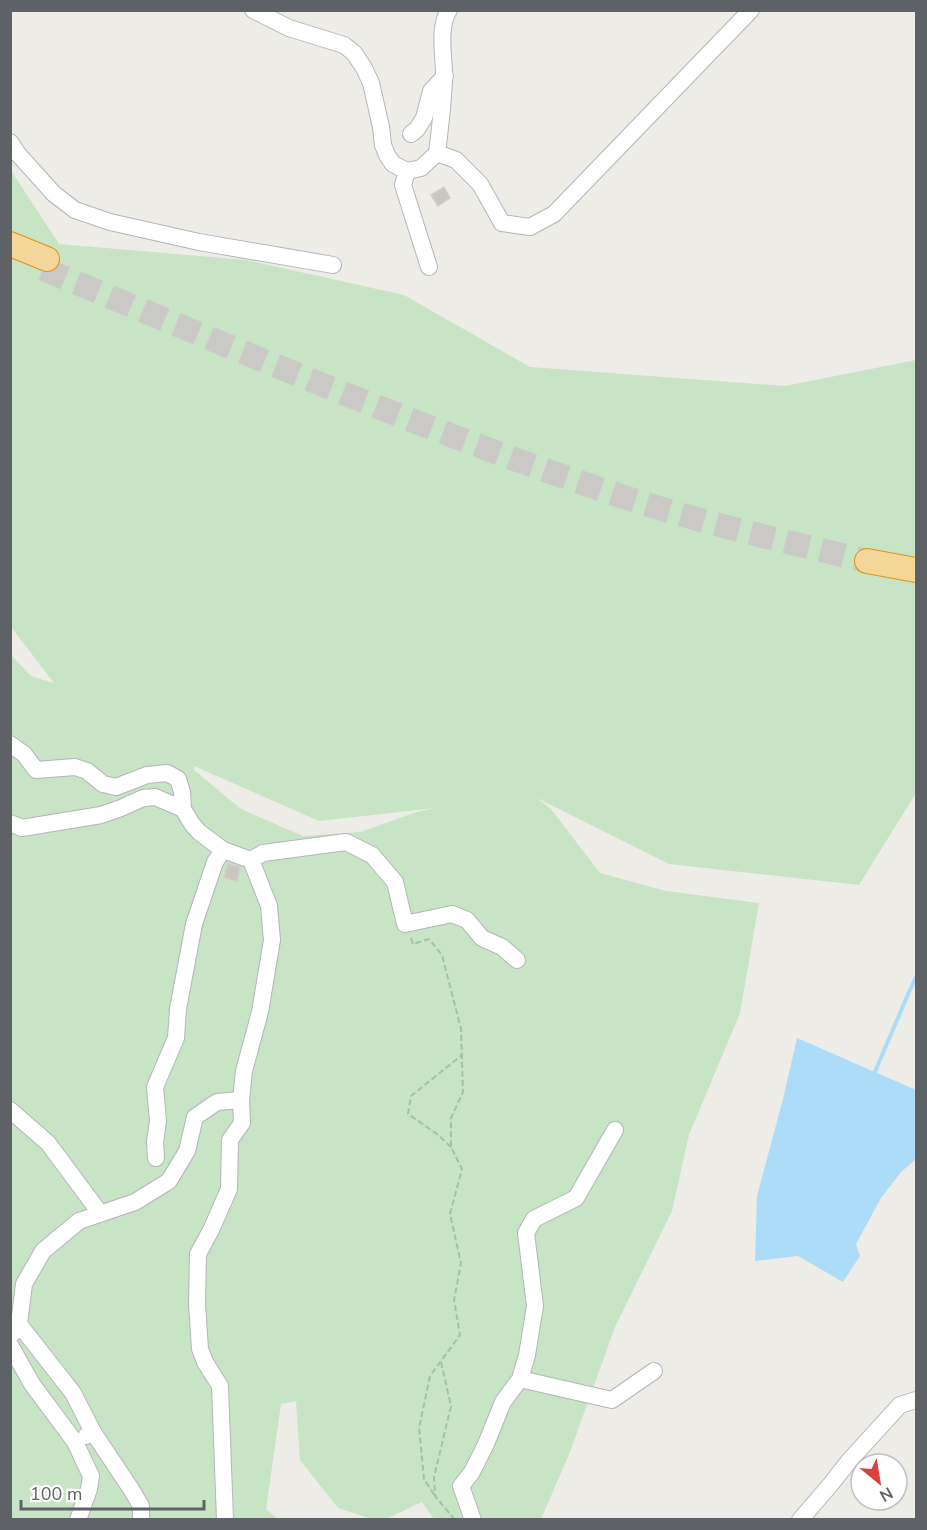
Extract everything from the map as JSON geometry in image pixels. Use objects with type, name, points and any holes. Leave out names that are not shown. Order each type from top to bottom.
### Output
[{"type":"highway","points":[[10,244],[45,264],[10,256]]},
{"type":"highway","points":[[916,560],[869,556],[916,570]]},
{"type":"lane","points":[[253,10],[289,28],[344,45],[354,53],[371,83],[387,155],[393,164],[407,171],[421,168],[438,153],[445,76],[442,44],[446,15],[449,10]]},
{"type":"lane","points":[[438,153],[456,160],[480,184],[502,223],[530,226],[554,214],[751,10]]},
{"type":"lane","points":[[411,134],[424,118],[432,91],[445,76]]},
{"type":"lane","points":[[10,142],[54,194],[75,210],[110,222],[199,242],[333,265]]},
{"type":"lane","points":[[407,171],[403,185],[429,267]]},
{"type":"lane","points":[[10,744],[24,754],[36,770],[75,767],[87,771],[103,784],[116,787],[147,775],[167,773],[178,779],[182,792],[183,809],[192,824],[224,850],[251,860],[268,906],[272,940],[260,1012],[244,1071],[242,1122],[230,1140],[229,1189],[198,1254],[197,1304],[200,1349],[220,1386],[225,1520]]},
{"type":"lane","points":[[10,823],[22,828],[101,815],[143,798],[155,796],[183,809]]},
{"type":"lane","points":[[251,860],[263,853],[346,842],[372,855],[395,882],[405,924],[452,914],[467,920],[482,938],[502,947],[517,960]]},
{"type":"lane","points":[[156,1158],[155,1142],[158,1121],[155,1087],[176,1038],[178,1009],[194,924],[215,862],[224,850]]},
{"type":"lane","points":[[141,1520],[141,1506],[93,1432],[74,1393],[15,1330],[24,1284],[43,1251],[79,1221],[135,1202],[169,1181],[187,1151],[195,1117],[217,1102],[242,1100]]},
{"type":"lane","points":[[10,1110],[48,1143],[100,1213]]},
{"type":"lane","points":[[473,1520],[462,1486],[486,1444],[503,1402],[520,1379],[527,1355],[535,1306],[526,1233],[534,1219],[576,1198],[615,1130]]},
{"type":"lane","points":[[10,1345],[32,1384],[75,1442],[91,1476],[78,1520]]},
{"type":"lane","points":[[520,1379],[612,1400],[654,1371]]},
{"type":"lane","points":[[800,1520],[900,1405],[916,1400]]},
{"type":"lane","points":[[75,1442],[93,1432]]},
{"type":"path","points":[[405,924],[413,944],[429,939],[442,956],[460,1029],[463,1092],[451,1118],[452,1147],[462,1169],[450,1214],[461,1263],[454,1300],[460,1335],[429,1376],[419,1428],[424,1479],[455,1520]]},
{"type":"path","points":[[452,1147],[408,1114],[411,1096],[462,1056]]},
{"type":"path","points":[[435,1496],[434,1477],[451,1406],[441,1361]]},
{"type":"green space","points":[[10,169],[59,244],[246,260],[404,295],[530,367],[785,386],[916,360],[916,793],[859,885],[669,864],[537,798],[551,809],[600,873],[666,891],[759,903],[740,1013],[689,1135],[672,1211],[615,1327],[570,1452],[541,1519],[434,1519],[422,1502],[386,1519],[372,1519],[338,1508],[300,1460],[296,1401],[281,1404],[266,1509],[278,1519],[11,1519],[11,655],[31,676],[54,683],[11,627]],"holes":[[[194,766],[319,821],[435,808],[360,832],[303,836],[241,809],[194,770]]]},
{"type":"water","points":[[797,1038],[916,1090],[916,1159],[901,1172],[881,1198],[856,1244],[860,1256],[843,1282],[798,1256],[755,1261],[757,1196]]},
{"type":"building","points":[[444,187],[450,198],[438,206],[431,195]]},
{"type":"building","points":[[228,864],[240,867],[237,881],[224,878]]},
{"type":"waterway","points":[[874,1074],[916,977]]},
{"type":"tunnel","points":[[43,269],[395,414],[537,467],[673,512],[867,561]]}]
